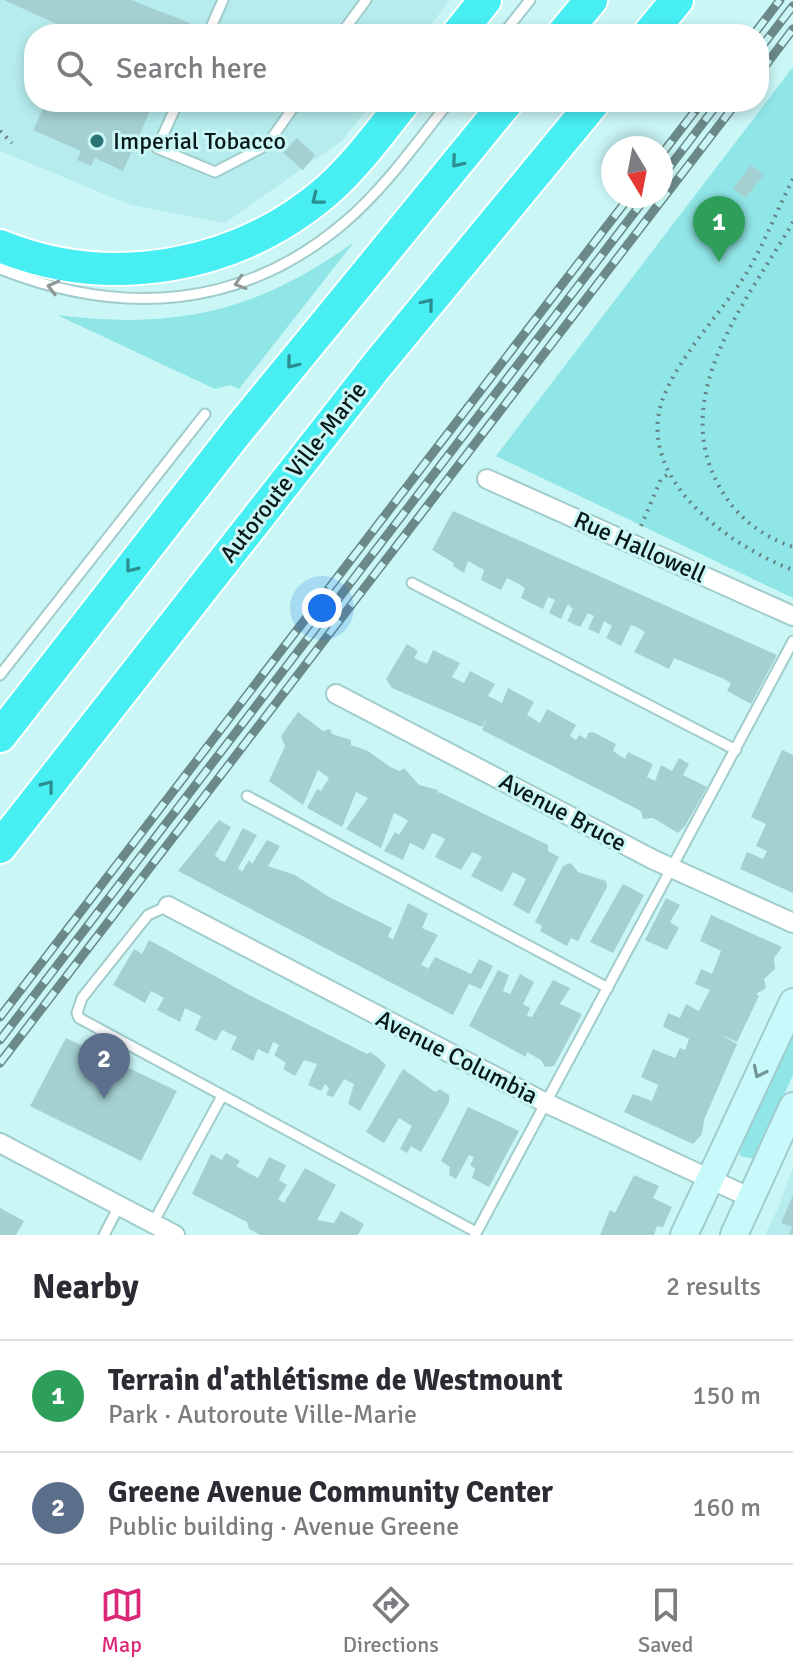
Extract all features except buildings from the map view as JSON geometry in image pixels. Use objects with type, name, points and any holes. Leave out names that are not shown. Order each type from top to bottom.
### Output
[{"type":"highway","points":[[466,24],[485,0]]},
{"type":"highway","points":[[571,24],[591,0]]},
{"type":"highway","points":[[657,24],[677,0]]},
{"type":"highway","points":[[0,246],[58,263],[121,270],[176,264],[224,251],[270,231],[326,191],[356,162],[396,112]]},
{"type":"highway","points":[[0,736],[291,364],[499,112]]},
{"type":"highway","name":"Autoroute Ville-Marie","points":[[0,847],[378,364],[586,112]]},
{"type":"main road","points":[[684,1235],[793,1002]]},
{"type":"main road","points":[[734,1235],[793,1106]]},
{"type":"street","name":"Rue Hallowell","points":[[487,479],[793,616]]},
{"type":"street","name":"Avenue Bruce","points":[[336,694],[672,869],[793,923]]},
{"type":"street","name":"Avenue Columbia","points":[[168,906],[546,1103],[751,1198]]},
{"type":"street","points":[[0,1143],[175,1235]]},
{"type":"lane","points":[[212,24],[223,0]]},
{"type":"lane","points":[[348,24],[366,0]]},
{"type":"lane","points":[[511,24],[530,0]]},
{"type":"lane","points":[[173,112],[157,148],[209,171],[220,171],[267,145],[290,112]]},
{"type":"lane","points":[[0,269],[71,292],[127,299],[197,294],[243,282],[304,253],[346,221],[380,187],[441,112]]},
{"type":"lane","points":[[0,675],[205,414]]},
{"type":"lane","points":[[412,583],[736,750]]},
{"type":"lane","points":[[168,906],[152,911],[82,998],[77,1013],[79,1018],[476,1234],[793,641]]},
{"type":"lane","points":[[247,796],[608,988]]},
{"type":"lane","points":[[153,1224],[222,1096]]},
{"type":"lane","points":[[104,1235],[119,1206]]},
{"type":"path","points":[[0,131],[12,143]]},
{"type":"path","points":[[793,179],[754,261],[698,341],[663,400],[659,432],[670,473],[694,505],[721,531],[755,554],[793,570]]},
{"type":"path","points":[[793,222],[711,368],[703,395],[701,424],[710,466],[729,502],[758,530],[793,547]]},
{"type":"path","points":[[640,527],[661,479],[670,473]]},
{"type":"shaded area","points":[[0,0],[450,0],[432,24],[24,24],[24,112],[364,112],[343,140],[225,223],[131,205],[0,151]]},
{"type":"shaded area","points":[[793,67],[793,598],[496,456],[759,112],[769,112],[769,98]]},
{"type":"shaded area","points":[[354,242],[239,389],[230,385],[215,389],[57,315],[140,320],[213,310],[249,300],[283,285]]},
{"type":"shaded area","points":[[793,1032],[793,1075],[755,1159],[740,1156],[739,1151]]},
{"type":"shaded area","points":[[793,1167],[793,1235],[765,1235],[779,1206]]},
{"type":"railway","points":[[762,24],[780,0]]},
{"type":"railway","points":[[769,37],[793,6]]},
{"type":"railway","points":[[769,61],[793,29]]},
{"type":"railway","points":[[673,139],[694,112]]},
{"type":"railway","points":[[673,162],[711,112]]},
{"type":"railway","points":[[0,1063],[729,112]]},
{"type":"railway","points":[[0,1017],[621,208]]},
{"type":"railway","points":[[0,1040],[638,208]]},
{"type":"place","name":"Imperial Tobacco","points":[[97,141]]},
{"type":"place","name":"Terrain d'athlétisme de Westmount","points":[[719,262]]},
{"type":"place","name":"Greene Avenue Community Center","points":[[104,1099]]}]
